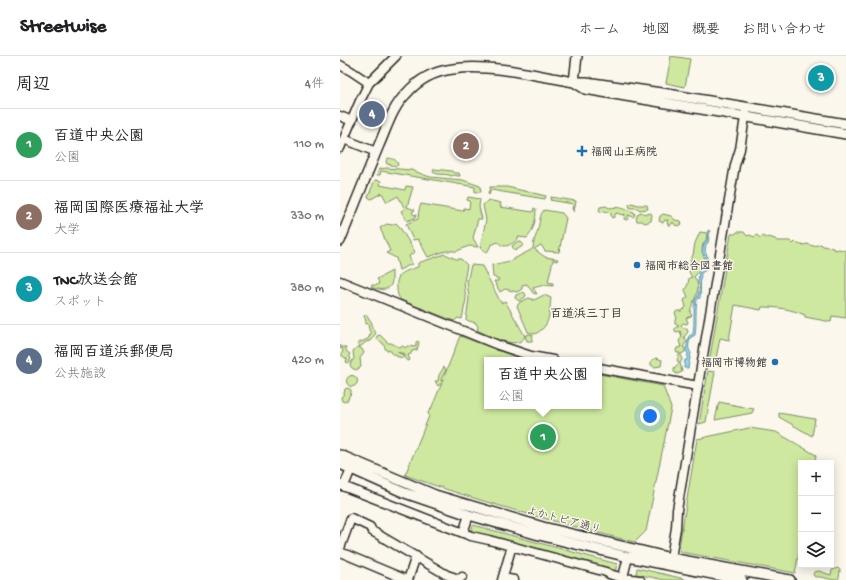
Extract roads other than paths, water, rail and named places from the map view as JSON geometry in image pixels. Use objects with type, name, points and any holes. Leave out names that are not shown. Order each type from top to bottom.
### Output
[{"type":"street","points":[[340,148],[369,83],[395,56]]},
{"type":"street","points":[[574,82],[577,56]]},
{"type":"street","points":[[340,65],[369,83]]},
{"type":"street","points":[[340,241],[376,152],[398,104],[405,94],[420,81],[439,72],[464,68],[489,69],[574,82],[585,89],[746,112],[846,124]]},
{"type":"street","points":[[746,112],[846,134]]},
{"type":"street","points":[[671,558],[676,528],[677,510],[735,165],[740,149],[746,112]]},
{"type":"street","points":[[340,116],[352,121]]},
{"type":"street","points":[[344,139],[376,152]]},
{"type":"street","points":[[340,282],[498,345],[536,357]]},
{"type":"street","points":[[602,369],[698,386]]},
{"type":"street","name":"よかトピア通り","points":[[340,455],[408,484],[472,506],[585,538],[671,558],[790,580]]},
{"type":"street","name":"よかトピア通り","points":[[340,464],[405,493],[469,515],[628,557],[742,580]]},
{"type":"street","points":[[351,469],[342,486],[463,533],[609,574],[640,580]]},
{"type":"street","points":[[463,533],[469,515]]},
{"type":"street","points":[[340,548],[351,518],[370,527],[372,531],[416,556],[446,577],[459,579],[462,577]]},
{"type":"street","points":[[511,549],[502,579],[514,580]]},
{"type":"street","points":[[340,552],[408,580],[416,556]]},
{"type":"street","points":[[623,577],[628,557]]},
{"type":"water","points":[[708,230],[710,231],[705,252],[708,257],[706,270],[701,273],[700,298],[697,299],[696,303],[695,335],[690,338],[689,348],[691,353],[688,368],[684,368],[685,360],[687,360],[688,354],[686,350],[689,336],[693,334],[695,299],[698,296],[700,286],[698,283],[699,272],[706,259],[702,253],[704,243],[707,241]]},
{"type":"place","name":"TNC放送会館","points":[[821,78]]},
{"type":"place","name":"福岡百道浜郵便局","points":[[372,114]]},
{"type":"place","name":"福岡国際医療福祉大学","points":[[466,146]]},
{"type":"place","name":"福岡山王病院","points":[[582,151]]},
{"type":"place","name":"福岡市総合図書館","points":[[637,265]]},
{"type":"place","name":"福岡市博物館","points":[[775,362]]},
{"type":"place","name":"百道中央公園","points":[[543,437]]},
{"type":"district","name":"百道浜三丁目","points":[[586,313]]}]
